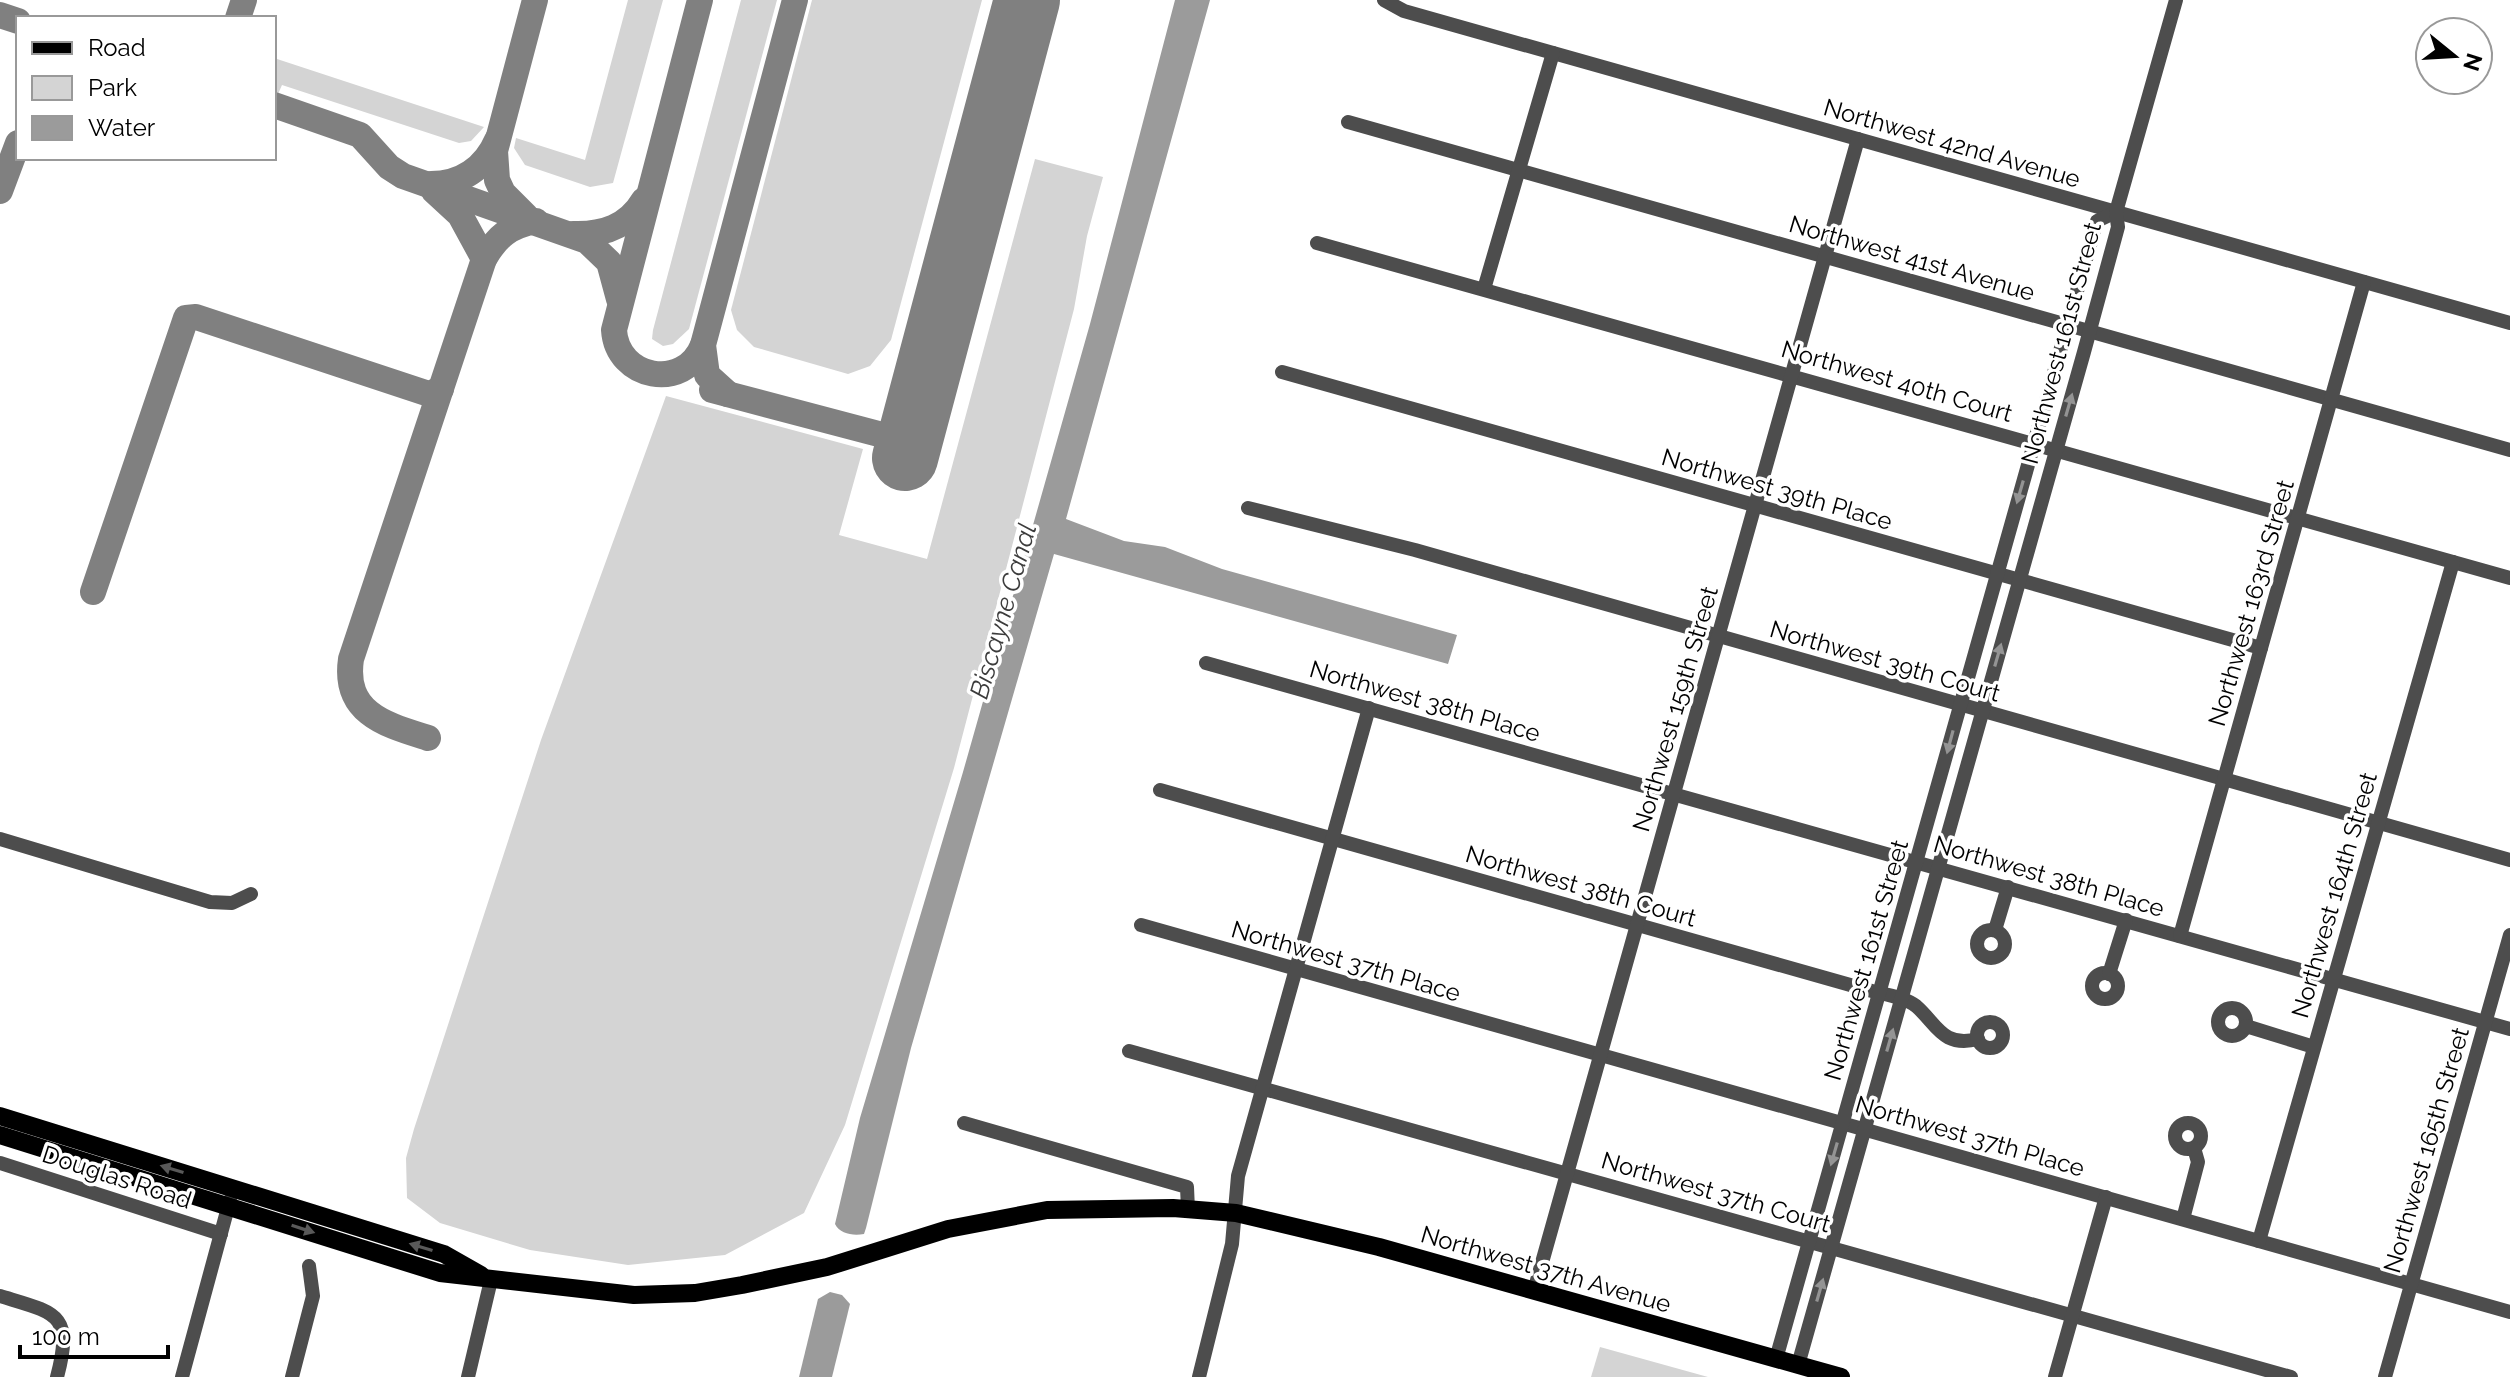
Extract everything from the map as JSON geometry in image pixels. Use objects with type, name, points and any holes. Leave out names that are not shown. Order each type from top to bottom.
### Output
[{"type":"main road","points":[[0,1116],[231,1197]]},
{"type":"main road","points":[[0,1135],[444,1254],[491,1280]]},
{"type":"main road","name":"Northwest 37th Avenue","points":[[491,1280],[634,1295],[695,1293],[827,1267],[948,1229],[1047,1210],[1236,1213],[1344,1237],[1841,1377]]},
{"type":"street","name":"Northwest 42nd Avenue","points":[[1384,0],[1399,9],[2510,323]]},
{"type":"street","points":[[2116,212],[2176,0]]},
{"type":"street","points":[[1484,289],[1553,53]]},
{"type":"street","name":"Northwest 41st Avenue","points":[[1348,122],[2510,450]]},
{"type":"street","name":"Northwest 159th Street","points":[[1534,1291],[1858,139]]},
{"type":"street","name":"Northwest 161st Street","points":[[1776,1359],[2097,221],[2116,212],[2118,227],[2057,449],[1798,1365]]},
{"type":"street","name":"Northwest 40th Court","points":[[1317,243],[1793,374],[2510,578]]},
{"type":"street","name":"Northwest 163rd Street","points":[[2180,936],[2364,282]]},
{"type":"street","name":"Northwest 39th Place","points":[[1282,372],[2261,648]]},
{"type":"street","name":"Northwest 39th Court","points":[[1248,508],[1415,550],[2510,860]]},
{"type":"street","name":"Northwest 164th Street","points":[[2259,1241],[2453,562]]},
{"type":"street","name":"Northwest 38th Place","points":[[1206,663],[2510,1029]]},
{"type":"street","points":[[1199,1377],[1232,1244],[1238,1176],[1369,708]]},
{"type":"street","name":"Northwest 38th Court","points":[[1160,790],[1879,993],[1914,1005],[1941,1034],[1962,1041],[1978,1039]]},
{"type":"street","points":[[0,839],[210,902],[232,903],[251,894]]},
{"type":"street","points":[[1995,930],[2008,887]]},
{"type":"street","points":[[2109,974],[2126,920]]},
{"type":"street","name":"Northwest 37th Place","points":[[1141,925],[2510,1312]]},
{"type":"street","name":"Northwest 165th Street","points":[[2385,1377],[2510,935]]},
{"type":"street","points":[[2246,1026],[2314,1047]]},
{"type":"street","name":"Northwest 37th Court","points":[[1129,1051],[2291,1377]]},
{"type":"street","points":[[964,1123],[1187,1187],[1188,1210]]},
{"type":"street","points":[[2183,1219],[2198,1162],[2194,1148]]},
{"type":"street","name":"Douglas Road","points":[[0,1163],[221,1234]]},
{"type":"street","points":[[182,1377],[231,1197]]},
{"type":"street","points":[[2055,1377],[2106,1197]]},
{"type":"street","points":[[292,1377],[313,1296],[309,1266]]},
{"type":"street","points":[[468,1377],[491,1280]]},
{"type":"street","points":[[0,1296],[49,1311],[57,1321],[65,1345],[57,1377]]},
{"type":"green space","points":[[628,0],[663,0],[613,183],[590,187],[525,165],[514,148],[516,138],[585,160]]},
{"type":"green space","points":[[741,0],[777,0],[689,329],[673,344],[663,346],[652,339],[653,330]]},
{"type":"green space","points":[[812,0],[982,0],[891,340],[870,366],[848,374],[754,347],[737,330],[731,310]]},
{"type":"green space","points":[[276,59],[484,127],[471,141],[459,143],[282,85],[278,94]]},
{"type":"green space","points":[[1035,159],[1103,177],[1087,236],[1074,309],[954,768],[845,1125],[804,1213],[725,1255],[628,1265],[530,1250],[440,1223],[407,1198],[406,1158],[541,740],[666,396],[863,449],[839,535],[927,559]]},
{"type":"green space","points":[[1600,1347],[1708,1377],[1591,1377]]},
{"type":"water","points":[[1175,0],[1210,0],[1066,519],[1124,541],[1165,547],[1222,569],[1457,635],[1448,664],[1054,554],[911,1048],[866,1228],[864,1234],[847,1234],[835,1224],[860,1118],[963,772],[1090,324]]},
{"type":"water","points":[[830,1292],[842,1295],[850,1304],[832,1377],[799,1377],[818,1299]]},
{"type":"taxiway","points":[[239,16],[244,0]]},
{"type":"taxiway","points":[[526,216],[503,193],[497,180],[495,151],[535,0]]},
{"type":"taxiway","points":[[700,0],[614,330],[618,347],[626,360],[652,374],[667,374],[682,369],[694,360],[703,345]]},
{"type":"taxiway","points":[[728,394],[707,375],[703,345],[795,0]]},
{"type":"taxiway","points":[[0,15],[16,20]]},
{"type":"taxiway","points":[[276,106],[360,135],[389,167],[403,176],[587,241],[609,262],[619,299]]},
{"type":"taxiway","points":[[431,184],[452,181],[471,172],[486,159],[497,140]]},
{"type":"taxiway","points":[[0,191],[16,148]]},
{"type":"taxiway","points":[[434,191],[460,215],[484,259]]},
{"type":"taxiway","points":[[573,234],[614,228],[630,217],[644,200]]},
{"type":"taxiway","points":[[428,738],[384,722],[361,705],[350,678],[351,659],[484,259],[505,233],[536,221]]},
{"type":"taxiway","points":[[93,592],[186,318],[196,317],[429,394],[441,389]]},
{"type":"taxiway","points":[[712,390],[909,442]]},
{"type":"runway","points":[[905,458],[1027,0]]},
{"type":"water label","name":"Biscayne Canal","points":[[1003,611]]}]
